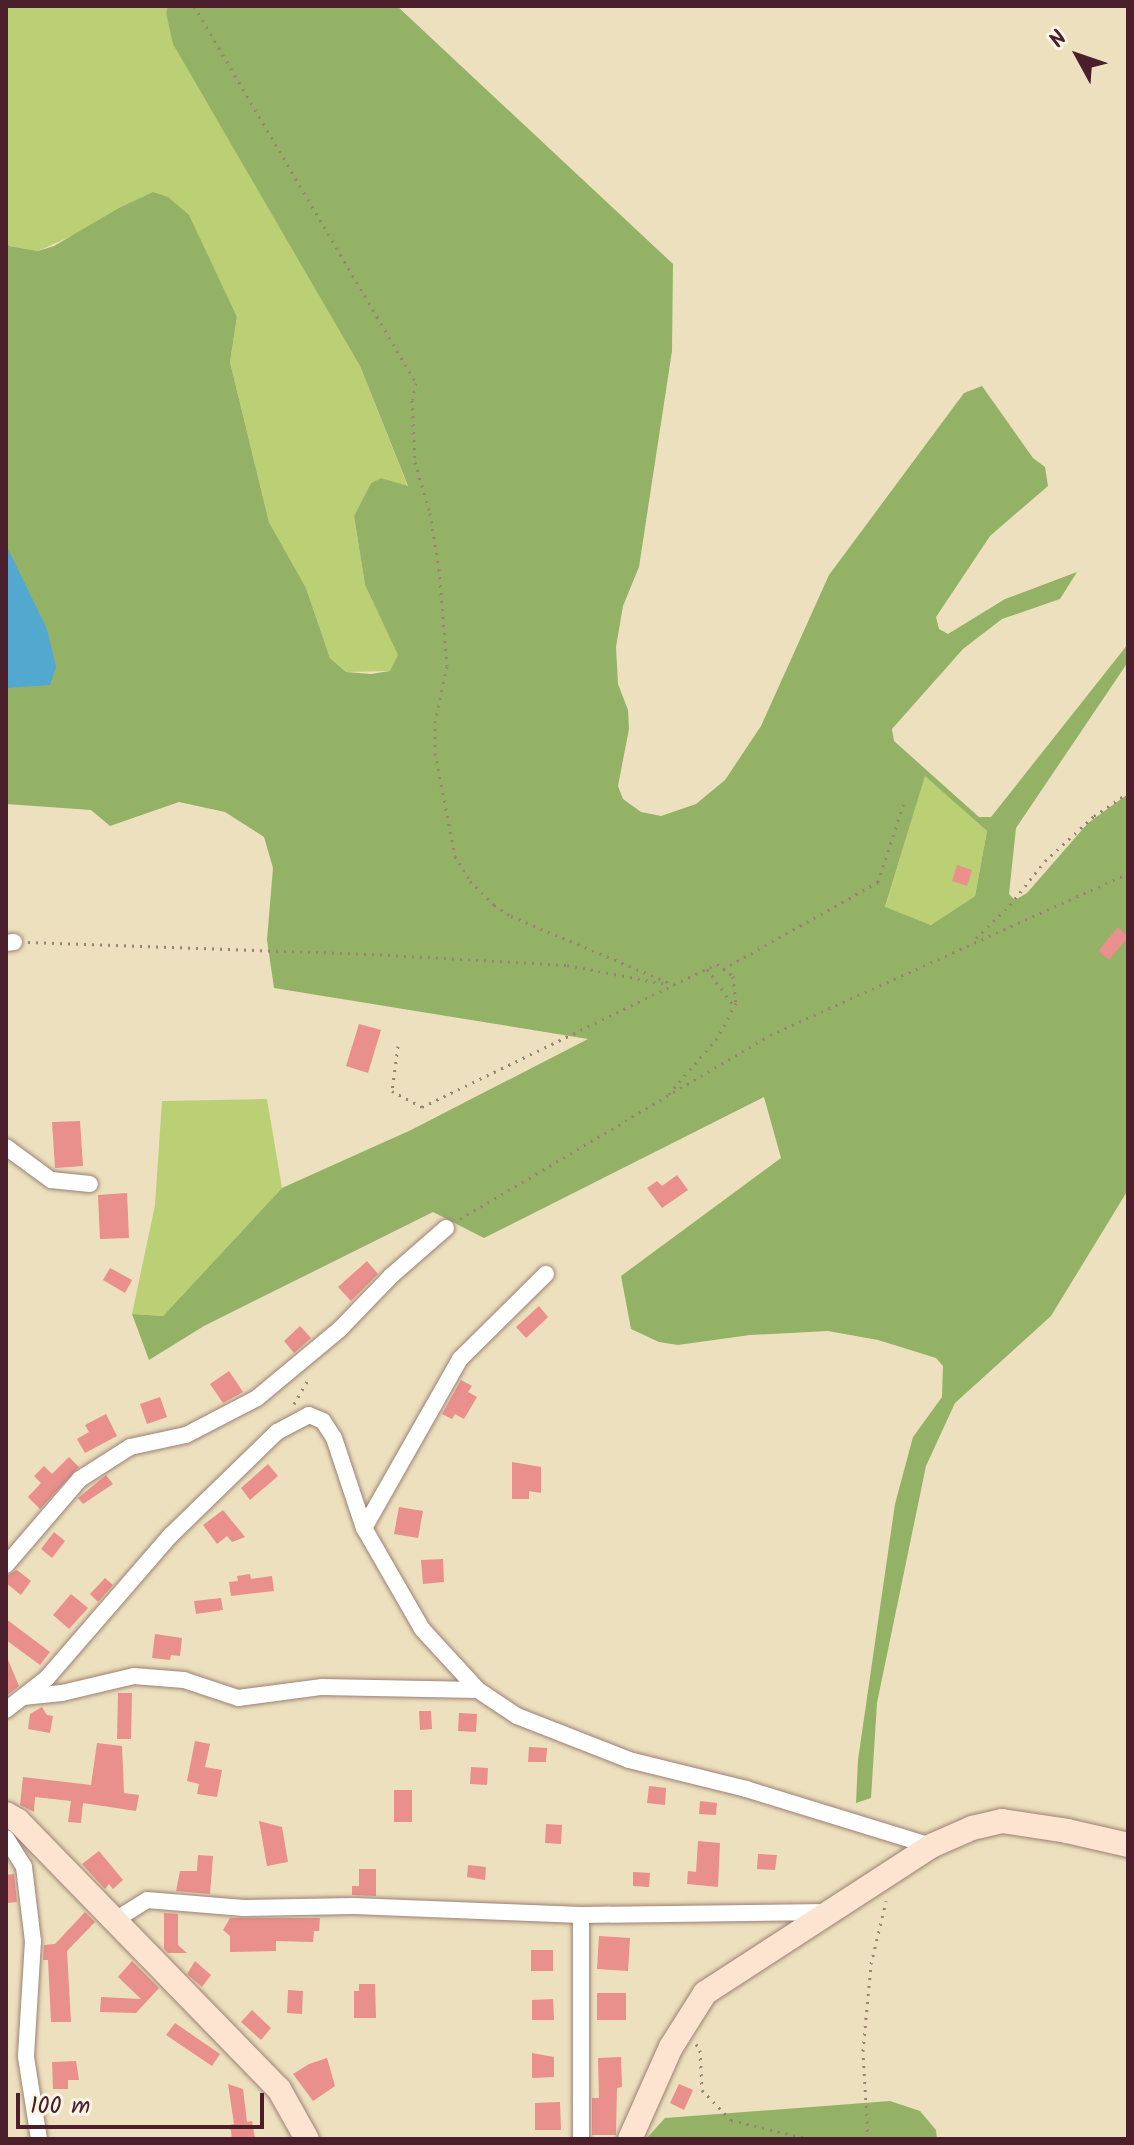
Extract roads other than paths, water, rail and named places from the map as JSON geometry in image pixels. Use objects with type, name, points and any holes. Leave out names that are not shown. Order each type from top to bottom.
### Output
[{"type":"street","points":[[6,1147],[51,1180],[90,1184]]},
{"type":"street","points":[[6,1565],[80,1479],[130,1447],[186,1435],[257,1398],[340,1329],[391,1276],[446,1228]]},
{"type":"street","points":[[364,1528],[460,1359],[546,1274]]},
{"type":"street","points":[[6,1710],[47,1678],[170,1536],[277,1432],[309,1415],[323,1421],[334,1438],[364,1528],[422,1629],[478,1690],[517,1716],[629,1760],[746,1789],[931,1846]]},
{"type":"street","points":[[23,1697],[62,1693],[134,1676],[184,1680],[238,1698],[322,1687],[478,1690]]},
{"type":"street","points":[[6,1814],[18,1821],[112,1922],[279,2089],[307,2139]]},
{"type":"street","points":[[630,2139],[682,2025],[705,1993],[931,1846],[972,1828],[1002,1821],[1128,1845]]},
{"type":"street","points":[[6,1838],[24,1867],[33,1941],[26,2057],[39,2139]]},
{"type":"street","points":[[112,1922],[147,1900],[244,1908],[354,1906],[581,1915],[830,1912]]},
{"type":"street","points":[[581,1915],[581,2139]]},
{"type":"water","points":[[6,545],[47,629],[56,667],[50,685],[6,688]]}]
